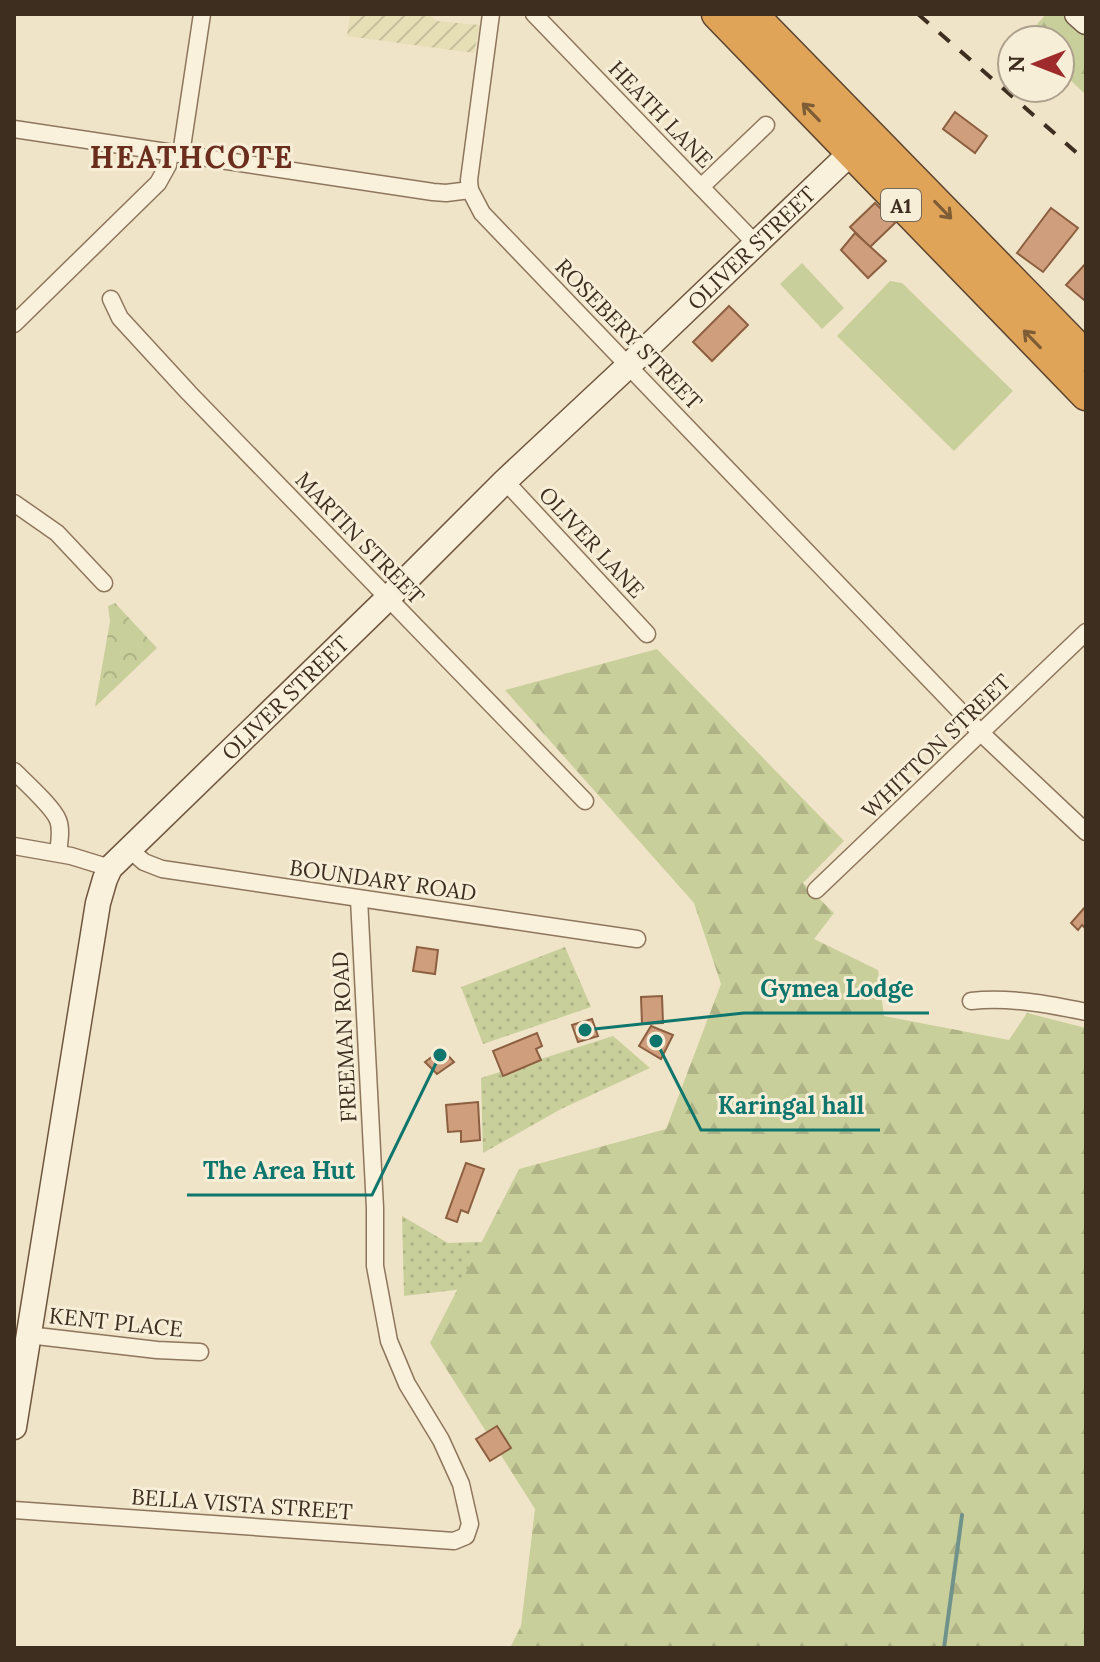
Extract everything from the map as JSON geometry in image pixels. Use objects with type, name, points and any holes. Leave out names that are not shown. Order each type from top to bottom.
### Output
[{"type":"highway","name":"A1","points":[[717,14],[860,143],[1086,356]]},
{"type":"highway","name":"A1","points":[[752,14],[860,143],[1086,395]]},
{"type":"street","points":[[14,324],[158,183],[176,153],[202,14]]},
{"type":"street","points":[[14,129],[433,192],[470,190],[491,14]]},
{"type":"street","name":"HEATH LANE","points":[[534,14],[756,244]]},
{"type":"street","points":[[1077,14],[1086,22]]},
{"type":"street","points":[[701,187],[766,125]]},
{"type":"street","name":"OLIVER STREET","points":[[14,1427],[19,1364],[28,1335],[98,903],[110,868],[505,481],[860,143]]},
{"type":"street","name":"ROSEBERY STREET","points":[[470,190],[482,213],[627,367],[981,733],[1086,832]]},
{"type":"street","name":"MARTIN STREET","points":[[111,299],[120,318],[189,393],[585,801]]},
{"type":"street","name":"OLIVER LANE","points":[[505,481],[647,634]]},
{"type":"street","points":[[14,503],[57,533],[104,583]]},
{"type":"street","name":"WHITTON STREET","points":[[816,890],[1086,632]]},
{"type":"street","points":[[14,771],[58,820],[58,853]]},
{"type":"street","points":[[14,846],[58,853],[110,868]]},
{"type":"street","name":"BOUNDARY ROAD","points":[[129,849],[144,862],[162,869],[637,939]]},
{"type":"street","name":"FREEMAN ROAD","points":[[359,899],[375,1208],[375,1266],[389,1341],[407,1384],[441,1440],[461,1484],[470,1524],[466,1536]]},
{"type":"street","points":[[971,1001],[1031,1002],[1086,1012]]},
{"type":"street","name":"KENT PLACE","points":[[28,1335],[200,1352]]},
{"type":"street","name":"BELLA VISTA STREET","points":[[14,1510],[454,1541],[466,1536]]},
{"type":"shaded area","points":[[350,14],[429,14],[436,21],[480,25],[474,53],[347,36]]},
{"type":"green space","points":[[1046,14],[1060,14],[1071,24],[1037,24]]},
{"type":"green space","points":[[1076,28],[1086,37],[1086,95],[1076,85]]},
{"type":"green space","points":[[802,263],[844,308],[822,329],[780,284]]},
{"type":"green space","points":[[890,281],[902,283],[1013,391],[954,451],[837,336]]},
{"type":"green space","points":[[115,603],[157,648],[95,707],[110,621],[108,606]]},
{"type":"green space","points":[[657,649],[844,841],[803,883],[834,913],[814,939],[878,970],[884,1016],[1009,1040],[1027,1013],[1086,1028],[1086,1648],[510,1648],[521,1626],[535,1509],[430,1343],[519,1169],[666,1129],[721,984],[694,903],[505,690]]},
{"type":"green space","points":[[565,947],[591,1007],[483,1044],[461,987]]},
{"type":"green space","points":[[613,1036],[650,1068],[561,1109],[483,1153],[481,1078]]},
{"type":"green space","points":[[402,1216],[448,1243],[512,1241],[480,1287],[404,1296]]},
{"type":"building","points":[[955,112],[987,136],[975,153],[943,129]]},
{"type":"building","points":[[875,203],[895,223],[870,247],[850,227]]},
{"type":"building","points":[[1051,208],[1078,228],[1043,272],[1017,253]]},
{"type":"building","points":[[855,233],[886,261],[868,278],[841,250]]},
{"type":"building","points":[[1086,263],[1086,298],[1084,300],[1066,285]]},
{"type":"building","points":[[729,306],[748,325],[712,361],[693,342]]},
{"type":"building","points":[[1086,906],[1086,929],[1082,925],[1078,930],[1071,923]]},
{"type":"building","points":[[417,947],[438,950],[435,974],[413,971]]},
{"type":"building","points":[[662,996],[663,1023],[642,1024],[641,997]]},
{"type":"building","points":[[592,1019],[598,1036],[578,1042],[572,1025]]},
{"type":"building","points":[[651,1026],[673,1035],[661,1059],[639,1046]]},
{"type":"building","points":[[537,1033],[542,1046],[536,1049],[541,1060],[503,1076],[493,1051]]},
{"type":"building","points":[[442,1049],[454,1062],[437,1074],[425,1062]]},
{"type":"building","points":[[478,1102],[480,1140],[461,1142],[461,1131],[448,1132],[446,1105]]},
{"type":"building","points":[[466,1163],[484,1169],[468,1213],[461,1210],[457,1222],[446,1218]]},
{"type":"building","points":[[497,1426],[511,1448],[490,1461],[476,1439]]},
{"type":"waterway","points":[[944,1648],[962,1515]]},
{"type":"railway","points":[[918,14],[1086,161]]},
{"type":"place","name":"Gymea Lodge","points":[[585,1030]]},
{"type":"place","name":"Karingal hall","points":[[656,1041]]},
{"type":"place","name":"The Area Hut","points":[[440,1055]]},
{"type":"district","name":"HEATHCOTE","points":[[192,157]]}]
